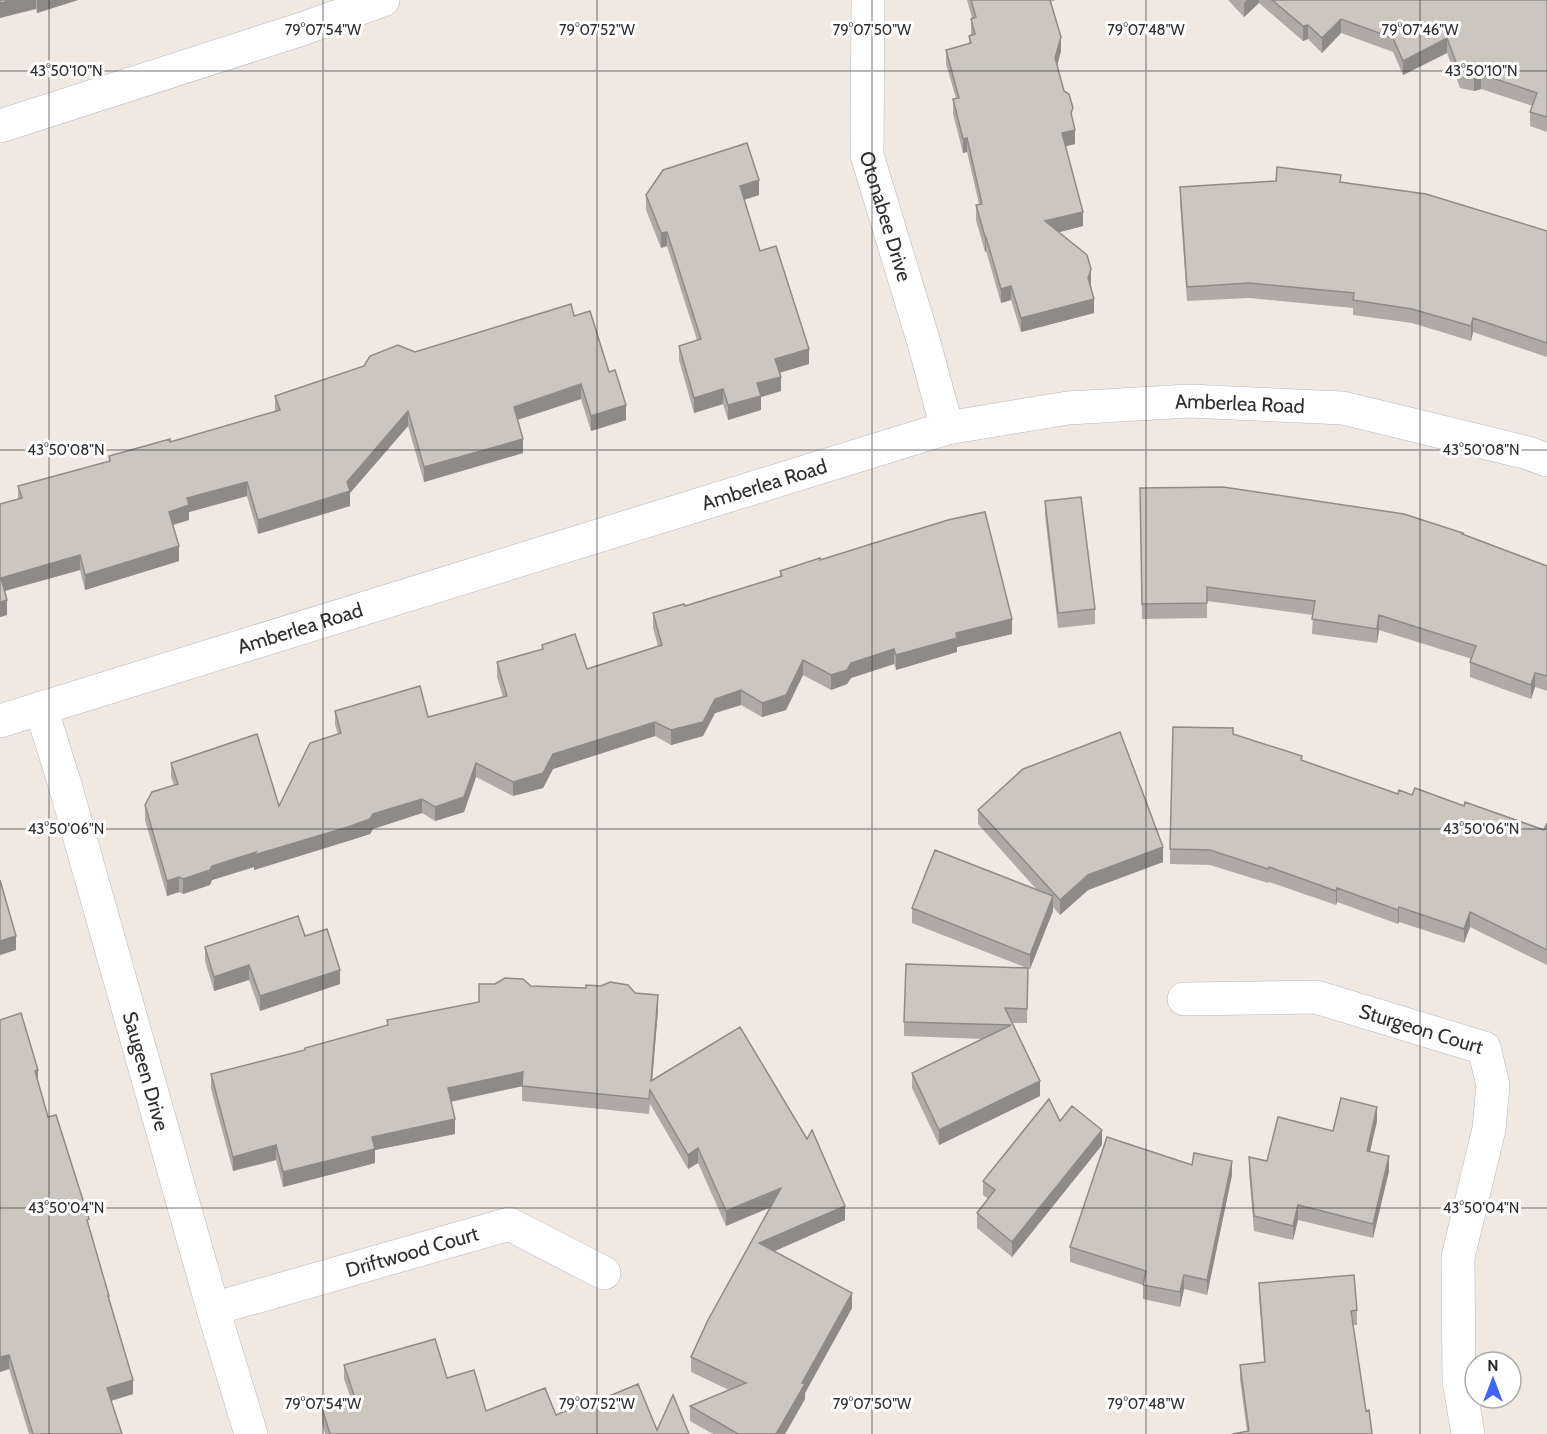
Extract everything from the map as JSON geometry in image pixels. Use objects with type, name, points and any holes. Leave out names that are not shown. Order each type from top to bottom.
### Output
[{"type":"street","points":[[0,126],[302,29],[381,0]]},
{"type":"street","name":"Otonabee Drive","points":[[868,0],[867,155],[924,343],[947,428]]},
{"type":"street","name":"Amberlea Road","points":[[0,721],[947,428],[1068,408],[1189,401],[1343,408],[1528,453],[1547,460]]},
{"type":"street","name":"Saugeen Drive","points":[[41,708],[251,1434]]},
{"type":"street","name":"Sturgeon Court","points":[[1184,999],[1316,997],[1484,1048],[1493,1085],[1489,1129],[1458,1257],[1459,1381],[1468,1434]]},
{"type":"street","name":"Driftwood Court","points":[[213,1309],[509,1224],[604,1273]]},
{"type":"building","points":[[971,0],[1050,0],[1061,37],[1055,58],[1064,91],[1069,94],[1073,108],[1071,113],[1075,130],[1062,133],[1083,212],[1045,221],[1087,255],[1091,269],[1088,278],[1094,299],[1021,318],[1011,286],[1001,289],[976,205],[982,204],[967,138],[963,139],[953,99],[959,98],[946,50],[971,43],[969,36],[975,34],[971,19],[976,17]]},
{"type":"building","points":[[1272,0],[1547,0],[1547,117],[1530,112],[1537,93],[1481,74],[1474,76],[1460,73],[1447,38],[1403,61],[1393,38],[1341,19],[1322,38],[1308,25],[1303,26]]},
{"type":"building","points":[[747,143],[759,180],[740,186],[760,251],[776,246],[809,349],[775,359],[781,377],[757,383],[761,396],[728,405],[723,389],[694,398],[679,346],[701,339],[667,232],[661,233],[646,195],[663,170]]},
{"type":"building","points":[[1277,167],[1341,175],[1340,182],[1426,194],[1547,231],[1547,343],[1473,318],[1471,326],[1412,309],[1353,300],[1354,293],[1249,283],[1187,287],[1180,187],[1276,181]]},
{"type":"building","points":[[571,304],[574,316],[590,311],[609,372],[615,370],[626,405],[591,416],[581,384],[514,407],[523,439],[424,467],[408,411],[347,482],[350,491],[258,520],[247,482],[187,498],[189,505],[169,512],[179,546],[85,575],[80,555],[1,578],[7,600],[0,602],[0,504],[22,498],[18,486],[110,461],[109,456],[170,439],[170,442],[280,410],[275,396],[364,366],[370,356],[398,345],[415,352]]},
{"type":"building","points":[[1223,487],[1404,514],[1463,533],[1547,566],[1547,676],[1535,673],[1531,685],[1470,662],[1476,646],[1379,615],[1377,629],[1312,619],[1315,601],[1207,587],[1207,603],[1142,604],[1140,488]]},
{"type":"building","points":[[1081,497],[1095,609],[1058,613],[1045,501]]},
{"type":"building","points":[[985,512],[1012,619],[956,633],[957,638],[896,655],[894,649],[851,663],[847,670],[831,675],[803,660],[786,695],[762,703],[741,690],[715,699],[703,722],[671,730],[655,722],[553,754],[543,773],[513,782],[476,763],[464,797],[435,807],[422,799],[373,814],[370,819],[348,827],[254,855],[256,852],[212,866],[210,870],[183,879],[179,877],[167,881],[145,805],[152,792],[178,784],[171,763],[257,734],[279,806],[310,743],[341,733],[335,711],[420,686],[428,717],[507,696],[497,662],[543,649],[542,645],[575,634],[587,669],[662,645],[653,613],[684,604],[685,606],[782,576],[780,571],[820,558],[820,560],[948,520]]},
{"type":"building","points":[[1173,727],[1233,728],[1233,734],[1302,756],[1301,760],[1398,794],[1399,790],[1412,795],[1415,788],[1464,806],[1465,802],[1544,830],[1547,823],[1547,950],[1470,912],[1464,929],[1210,850],[1170,849]]},
{"type":"building","points":[[1120,732],[1163,847],[1088,875],[1060,900],[978,810],[1023,769]]},
{"type":"building","points":[[935,850],[1053,896],[1030,955],[912,908]]},
{"type":"building","points":[[0,880],[16,936],[0,941]]},
{"type":"building","points":[[298,916],[305,936],[327,929],[340,970],[260,996],[249,965],[214,977],[205,947]]},
{"type":"building","points":[[906,964],[1028,968],[1027,1009],[1005,1008],[1040,1081],[939,1130],[912,1073],[1011,1025],[904,1022]]},
{"type":"building","points":[[505,978],[523,979],[531,986],[586,988],[586,985],[601,986],[610,982],[628,985],[635,993],[658,995],[651,1081],[740,1027],[807,1139],[812,1130],[845,1206],[759,1243],[852,1293],[802,1383],[805,1384],[776,1434],[738,1434],[690,1406],[746,1383],[691,1357],[708,1320],[781,1188],[726,1211],[698,1148],[688,1155],[650,1090],[649,1099],[522,1086],[523,1072],[448,1088],[455,1119],[372,1137],[375,1149],[283,1172],[276,1145],[233,1157],[211,1074],[305,1050],[305,1048],[388,1025],[387,1020],[479,1002],[479,984],[495,984]]},
{"type":"building","points":[[21,1013],[38,1070],[35,1071],[48,1117],[56,1115],[89,1219],[87,1220],[133,1380],[107,1388],[122,1434],[33,1434],[9,1355],[0,1357],[0,1020]]},
{"type":"building","points":[[1341,1098],[1377,1107],[1367,1151],[1389,1156],[1373,1224],[1298,1205],[1293,1226],[1254,1216],[1249,1157],[1267,1161],[1278,1117],[1333,1131]]},
{"type":"building","points":[[1049,1099],[1060,1121],[1072,1106],[1102,1130],[1012,1242],[977,1213],[995,1190],[983,1181]]},
{"type":"building","points":[[1107,1137],[1192,1165],[1194,1153],[1232,1161],[1207,1280],[1184,1275],[1180,1292],[1143,1285],[1146,1271],[1070,1247]]},
{"type":"building","points":[[1354,1275],[1357,1310],[1351,1311],[1366,1411],[1369,1410],[1372,1434],[1232,1434],[1249,1431],[1240,1365],[1265,1362],[1259,1283]]},
{"type":"building","points":[[435,1339],[447,1378],[474,1370],[486,1411],[545,1388],[556,1415],[582,1404],[583,1407],[638,1384],[657,1430],[673,1395],[689,1434],[330,1434],[322,1408],[355,1398],[344,1365]]}]
